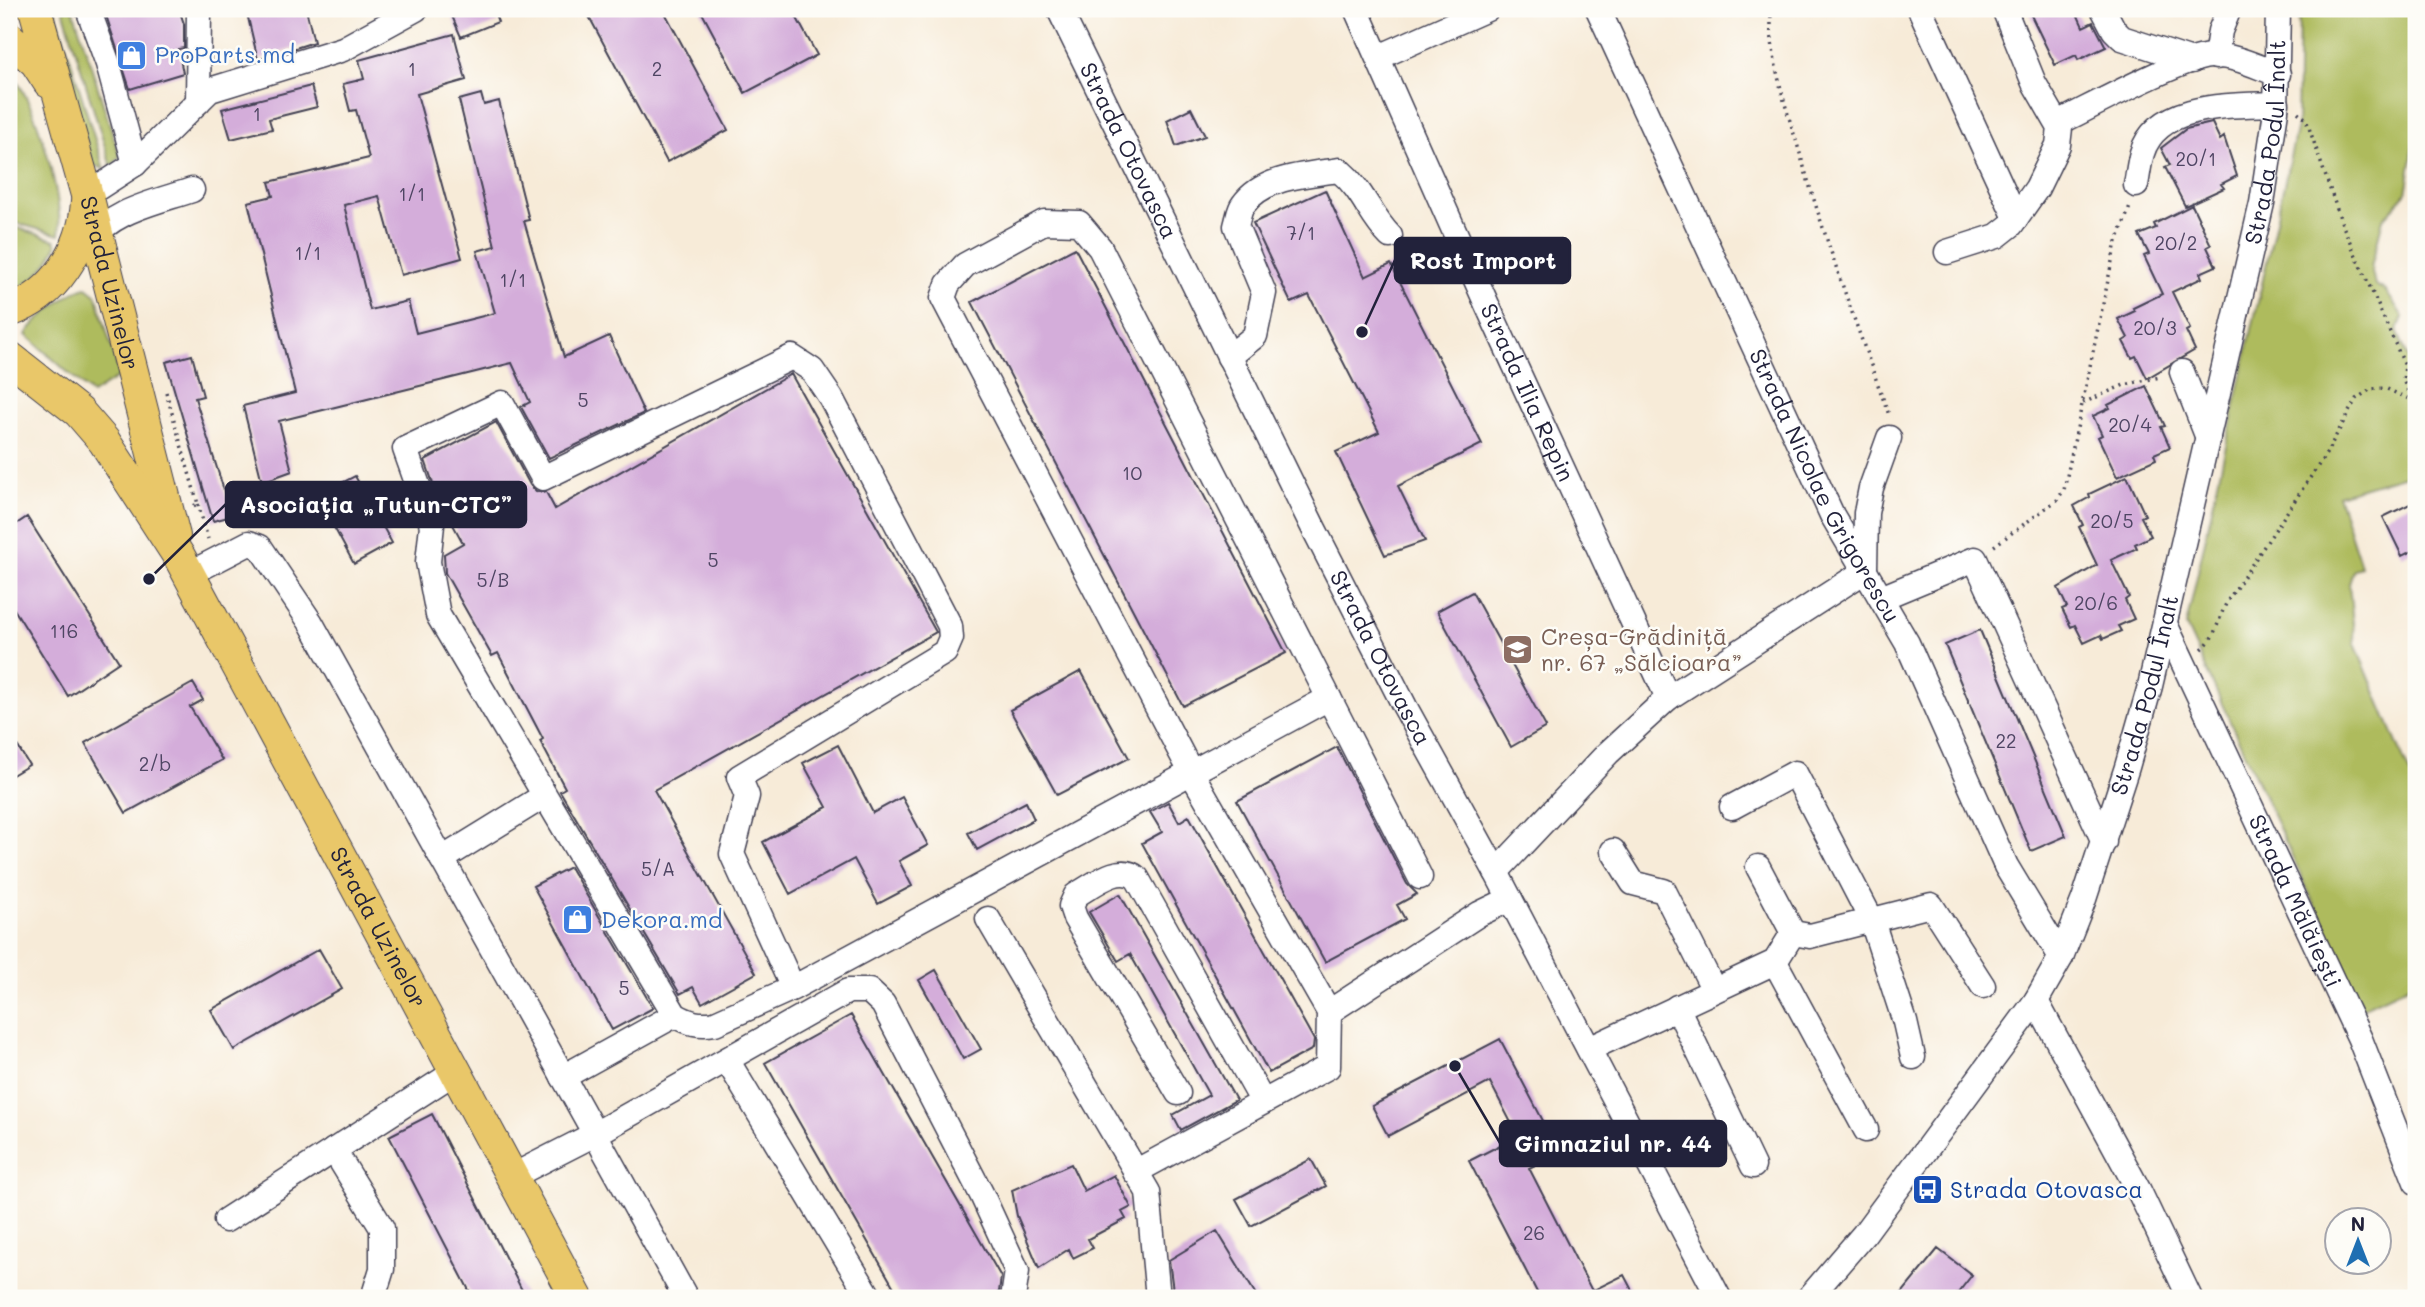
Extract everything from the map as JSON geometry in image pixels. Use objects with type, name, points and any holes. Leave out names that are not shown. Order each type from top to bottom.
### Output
[{"type":"main road","name":"Strada Uzinelor","points":[[35,9],[96,231],[194,564]]},
{"type":"main road","points":[[41,9],[45,46]]},
{"type":"main road","points":[[9,38],[36,62],[64,112]]},
{"type":"main road","points":[[9,311],[47,289],[64,269],[77,246],[86,217],[87,195]]},
{"type":"main road","name":"Strada Uzinelor","points":[[9,357],[55,391],[104,441],[194,564],[455,1072],[577,1298]]},
{"type":"street","points":[[88,9],[108,64],[135,164]]},
{"type":"street","points":[[198,102],[200,9]]},
{"type":"street","points":[[87,195],[135,164],[210,90],[344,49],[416,9]]},
{"type":"street","name":"Strada Otovasca","points":[[1059,9],[1229,357],[1405,707],[1496,872],[1719,1298]]},
{"type":"street","name":"Strada Ilia Repin","points":[[1356,9],[1493,319],[1668,698]]},
{"type":"street","points":[[1379,57],[1487,9]]},
{"type":"street","name":"Strada Nicolae Grigorescu","points":[[1598,9],[1832,515],[1907,643],[2006,866],[2061,957]]},
{"type":"street","points":[[1920,9],[2016,218]]},
{"type":"street","points":[[1947,252],[1997,236],[2016,218],[2037,188],[2058,145],[2060,128],[2039,94],[2004,9]]},
{"type":"street","points":[[2103,9],[2114,30],[2122,38],[2204,59],[2238,60],[2278,74]]},
{"type":"street","points":[[2057,123],[2204,59],[2229,9]]},
{"type":"street","name":"Strada Podul Înalt","points":[[1809,1298],[1864,1234],[2036,1001],[2061,957],[2104,842],[2165,624],[2262,203],[2277,104],[2278,9]]},
{"type":"street","points":[[2136,186],[2143,151],[2168,121],[2214,107],[2277,104]]},
{"type":"street","points":[[1229,357],[1255,336],[1264,293],[1236,226],[1242,205],[1264,187],[1289,178],[1339,170],[1356,185],[1380,226],[1390,236]]},
{"type":"street","points":[[47,289],[73,263],[96,231],[118,215],[192,190]]},
{"type":"street","points":[[1135,1172],[1328,1067],[1329,1012],[1191,772],[943,298],[948,284],[965,265],[1044,222],[1079,223],[1100,248],[1420,877]]},
{"type":"street","points":[[793,988],[732,854],[747,796],[739,777],[945,652],[951,638],[950,626],[831,398],[812,370],[792,357],[543,478],[502,403],[405,449],[432,525],[429,562],[438,615],[675,1015],[701,1026],[715,1023],[793,988],[1329,698]]},
{"type":"street","points":[[2182,372],[2208,438]]},
{"type":"street","points":[[1496,872],[1608,753],[1668,698],[1866,571],[1866,513],[1871,488],[1889,438]]},
{"type":"street","points":[[194,564],[249,543],[260,547],[311,623],[686,1298]]},
{"type":"street","points":[[1881,598],[1975,559],[2104,842]]},
{"type":"street","name":"Strada Mălăiești","points":[[2165,624],[2360,1039],[2416,1182]]},
{"type":"street","points":[[1732,807],[1795,773],[1872,921],[1905,1022],[1913,1057]]},
{"type":"street","points":[[442,859],[544,796]]},
{"type":"street","points":[[1613,851],[1633,883],[1664,891],[1714,990]]},
{"type":"street","points":[[1758,867],[1793,933]]},
{"type":"street","points":[[1178,1093],[1075,918],[1071,906],[1076,895],[1120,871],[1130,872],[1137,878],[1263,1102]]},
{"type":"street","points":[[1329,1012],[1479,914],[1510,899]]},
{"type":"street","points":[[1793,933],[1810,936],[1931,905],[1983,986]]},
{"type":"street","points":[[988,919],[1147,1192],[1158,1298]]},
{"type":"street","points":[[1590,1049],[1775,962],[1793,933]]},
{"type":"street","points":[[1775,962],[1866,1130]]},
{"type":"street","points":[[511,1177],[595,1135],[848,991],[869,991],[883,1004],[982,1195],[1017,1271],[1013,1298]]},
{"type":"street","points":[[2036,1001],[2139,1191],[2190,1298]]},
{"type":"street","points":[[1677,1007],[1753,1166]]},
{"type":"street","points":[[563,1077],[675,1015]]},
{"type":"street","points":[[727,1060],[870,1298]]},
{"type":"street","points":[[226,1220],[455,1072]]},
{"type":"street","points":[[334,1150],[382,1228],[382,1269],[373,1298]]},
{"type":"path","points":[[1771,9],[1770,31],[1788,114],[1813,200],[1890,418],[1889,438]]},
{"type":"path","points":[[2277,104],[2295,108],[2306,119],[2342,224],[2405,366],[2403,380],[2416,409]]},
{"type":"path","points":[[1975,559],[2057,500],[2064,490],[2115,247],[2136,186]]},
{"type":"path","points":[[2083,403],[2124,385],[2182,372]]},
{"type":"path","points":[[2182,660],[2214,638],[2218,617],[2228,600],[2326,454],[2356,398],[2371,389],[2385,388],[2412,400]]},
{"type":"path","points":[[194,564],[198,504]]},
{"type":"green space","points":[[49,9],[55,9],[104,169],[93,165]]},
{"type":"green space","points":[[63,9],[73,9],[120,157],[111,167]]},
{"type":"green space","points":[[2299,9],[2416,9],[2416,132],[2406,194],[2383,219],[2371,267],[2375,285],[2385,290],[2403,317],[2397,331],[2416,377],[2416,414],[2406,418],[2416,444],[2416,472],[2338,495],[2361,566],[2353,571],[2349,584],[2355,644],[2416,788],[2416,982],[2362,1008],[2186,626],[2297,126]]},
{"type":"green space","points":[[9,70],[28,102],[46,149],[57,198],[59,235],[9,221]]},
{"type":"green space","points":[[9,225],[55,240],[57,245],[49,261],[32,280],[9,291]]},
{"type":"green space","points":[[87,287],[96,294],[120,376],[92,394],[26,335],[54,307],[73,293]]},
{"type":"building","points":[[104,9],[179,9],[184,24],[184,48],[178,49],[183,73],[130,89]]},
{"type":"building","points":[[246,9],[306,9],[314,42],[258,60]]},
{"type":"building","points":[[449,9],[493,9],[498,22],[461,37]]},
{"type":"building","points":[[585,9],[663,9],[728,130],[667,162]]},
{"type":"building","points":[[700,9],[792,9],[817,55],[745,93]]},
{"type":"building","points":[[2028,9],[2075,9],[2083,27],[2093,22],[2106,47],[2078,60],[2076,55],[2055,65]]},
{"type":"building","points":[[454,34],[466,80],[417,94],[462,258],[401,275],[379,196],[344,205],[370,310],[408,301],[416,333],[495,313],[477,251],[495,246],[459,100],[481,94],[484,105],[499,101],[529,220],[524,221],[564,357],[609,336],[644,413],[549,458],[521,407],[530,402],[512,363],[279,421],[292,471],[262,482],[243,406],[295,393],[248,202],[273,196],[269,182],[369,158],[356,110],[350,111],[343,84],[364,79],[359,60]]},
{"type":"building","points":[[311,86],[317,107],[269,119],[272,129],[231,139],[222,109]]},
{"type":"building","points":[[1191,108],[1205,136],[1176,146],[1167,120]]},
{"type":"building","points":[[2212,123],[2220,140],[2224,137],[2237,176],[2221,184],[2224,188],[2185,206],[2165,167],[2170,165],[2161,148],[2186,129]]},
{"type":"building","points":[[1325,190],[1365,277],[1391,264],[1482,444],[1398,486],[1425,541],[1385,555],[1336,452],[1379,432],[1309,295],[1291,303],[1253,223]]},
{"type":"building","points":[[2192,205],[2211,245],[2207,247],[2216,266],[2200,273],[2202,278],[2172,292],[2190,329],[2186,331],[2195,350],[2147,378],[2136,356],[2132,358],[2123,341],[2128,338],[2118,319],[2135,311],[2133,308],[2162,294],[2144,256],[2149,254],[2139,235],[2156,228],[2154,224]]},
{"type":"building","points":[[1075,248],[1286,653],[1183,706],[972,302]]},
{"type":"building","points":[[192,355],[203,396],[195,398],[232,516],[213,521],[166,362]]},
{"type":"building","points":[[791,374],[936,632],[654,790],[756,973],[702,1003],[693,987],[680,994],[560,791],[565,788],[540,741],[543,739],[498,653],[492,656],[445,573],[444,554],[463,543],[437,495],[425,460],[496,422],[530,485],[536,491],[546,492],[555,509]]},
{"type":"building","points":[[2146,386],[2165,426],[2161,427],[2170,447],[2154,454],[2156,459],[2117,477],[2098,437],[2102,435],[2093,416],[2110,408],[2108,405]]},
{"type":"building","points":[[355,476],[392,543],[354,564],[317,496]]},
{"type":"building","points":[[2127,476],[2145,515],[2141,517],[2151,536],[2135,544],[2137,548],[2111,560],[2129,597],[2125,600],[2134,619],[2118,626],[2121,631],[2103,639],[2101,635],[2084,643],[2075,625],[2071,627],[2062,609],[2067,607],[2058,588],[2097,565],[2079,527],[2083,525],[2074,506],[2090,497],[2089,494]]},
{"type":"building","points":[[2416,501],[2416,549],[2402,556],[2383,517]]},
{"type":"building","points":[[27,517],[119,662],[68,696],[9,601],[9,529]]},
{"type":"building","points":[[1472,592],[1546,727],[1511,747],[1437,611]]},
{"type":"building","points":[[1980,630],[2066,836],[2031,851],[1945,645]]},
{"type":"building","points":[[1081,671],[1129,758],[1057,795],[1010,710]]},
{"type":"building","points":[[193,683],[203,700],[190,707],[222,760],[126,813],[85,743]]},
{"type":"building","points":[[9,732],[29,765],[9,777]]},
{"type":"building","points":[[838,745],[873,813],[902,797],[928,845],[899,861],[912,886],[878,904],[854,859],[790,894],[763,842],[827,807],[803,763]]},
{"type":"building","points":[[1337,747],[1407,884],[1417,894],[1397,905],[1405,919],[1325,962],[1237,801]]},
{"type":"building","points":[[1026,802],[1034,819],[977,850],[968,833]]},
{"type":"building","points":[[1168,802],[1179,822],[1189,816],[1314,1040],[1313,1049],[1269,1073],[1142,843],[1162,832],[1150,812]]},
{"type":"building","points":[[570,867],[653,1008],[612,1030],[533,886]]},
{"type":"building","points":[[1120,894],[1236,1100],[1181,1130],[1173,1115],[1209,1095],[1130,954],[1118,961],[1089,912]]},
{"type":"building","points":[[319,949],[342,989],[234,1050],[211,1010]]},
{"type":"building","points":[[936,970],[981,1049],[963,1059],[919,980]]},
{"type":"building","points":[[851,1015],[1001,1277],[999,1292],[989,1298],[900,1298],[765,1063]]},
{"type":"building","points":[[1500,1039],[1560,1153],[1529,1168],[1592,1291],[1624,1275],[1636,1298],[1540,1298],[1469,1161],[1518,1136],[1490,1082],[1388,1136],[1372,1106]]},
{"type":"building","points":[[432,1114],[526,1298],[473,1298],[389,1136]]},
{"type":"building","points":[[1311,1159],[1326,1186],[1251,1226],[1236,1199]]},
{"type":"building","points":[[1071,1164],[1084,1191],[1114,1175],[1131,1207],[1122,1212],[1126,1219],[1088,1239],[1093,1248],[1073,1258],[1069,1249],[1039,1268],[1017,1216],[1012,1190]]},
{"type":"building","points":[[1217,1231],[1258,1298],[1174,1298],[1169,1260]]},
{"type":"building","points":[[1938,1249],[1972,1275],[1954,1298],[1898,1298]]},
{"type":"place","name":"ProParts.md","points":[[132,55]]},
{"type":"place","name":"Rost Import","points":[[1362,332]]},
{"type":"place","name":"Asociația „Tutun-CTC”","points":[[149,579]]},
{"type":"place","name":"Creșa-Grădiniță nr. 67 „Sălcioara”","points":[[1518,650]]},
{"type":"place","name":"Dekora.md","points":[[578,920]]},
{"type":"place","name":"Gimnaziul nr. 44","points":[[1455,1066]]},
{"type":"place","name":"Strada Otovasca","points":[[1927,1190]]}]
